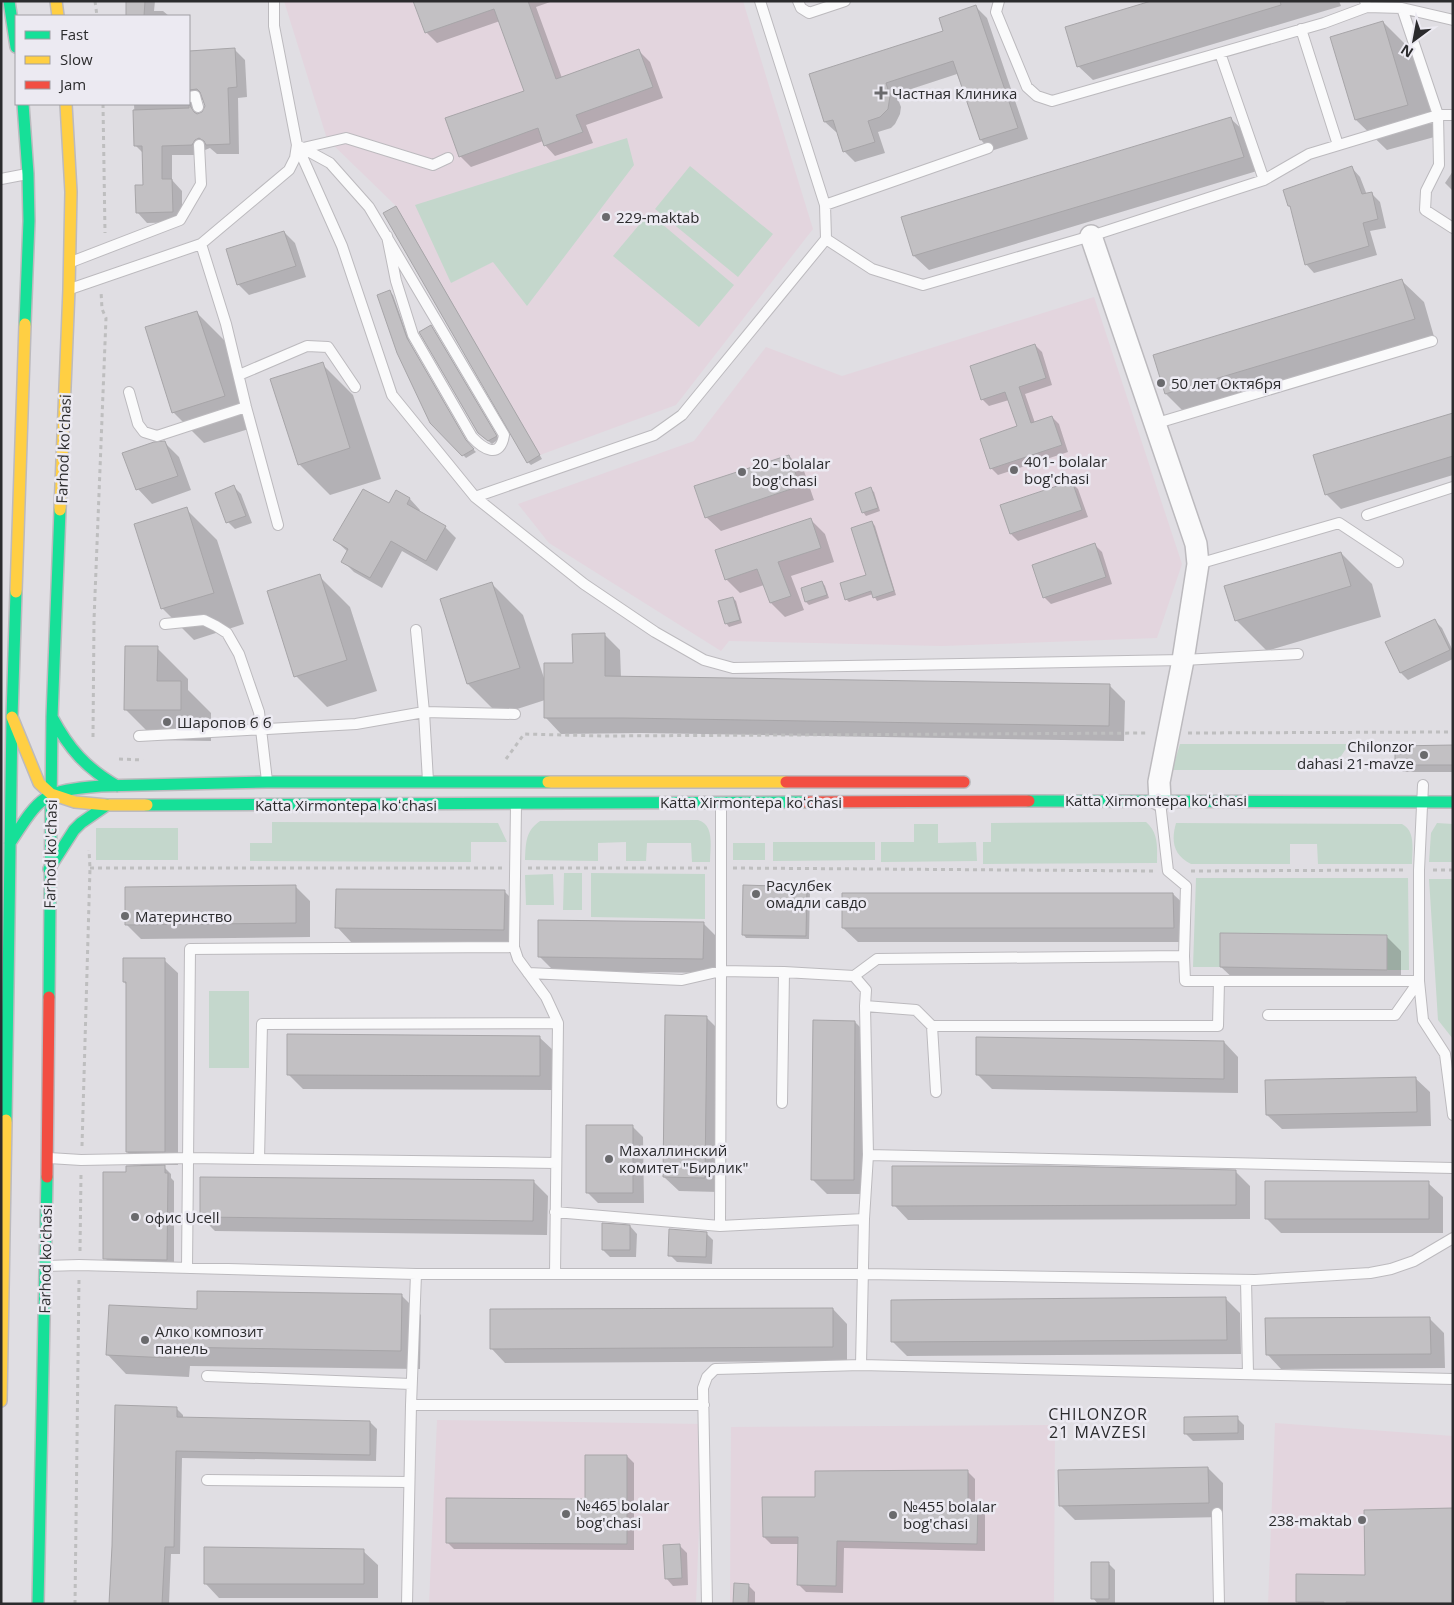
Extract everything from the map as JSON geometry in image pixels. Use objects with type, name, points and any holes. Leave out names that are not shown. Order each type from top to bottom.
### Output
[{"type":"main road","points":[[56,1],[58,15]]},
{"type":"main road","points":[[7,8],[15,43]]},
{"type":"main road","points":[[1,1401],[5,875],[10,843],[12,717],[28,231],[28,174],[23,105]]},
{"type":"main road","name":"Farhod ko'chasi","points":[[38,1604],[47,1158],[52,717],[70,263],[70,192],[66,105]]},
{"type":"main road","points":[[12,717],[39,783],[51,794]]},
{"type":"main road","points":[[52,717],[64,740],[82,762],[101,777],[117,786]]},
{"type":"main road","name":"Katta Xirmontepa koʻchasi","points":[[10,843],[37,803],[51,794],[75,788],[267,782],[980,782]]},
{"type":"main road","name":"Katta Xirmontepa koʻchasi","points":[[51,794],[75,802],[107,805],[516,804],[721,802],[1159,786],[1422,802],[1453,802]]},
{"type":"main road","points":[[50,869],[74,830],[107,805]]},
{"type":"street","points":[[1091,236],[1196,544],[1198,564],[1183,660],[1159,786]]},
{"type":"lane","points":[[274,1],[274,26],[300,147],[342,246],[392,395],[475,497],[584,584],[656,632],[704,660],[733,668],[1183,660],[1298,654]]},
{"type":"lane","points":[[475,497],[654,435],[682,415],[826,239],[825,205],[760,1]]},
{"type":"lane","points":[[798,1],[801,8],[809,13],[845,1]]},
{"type":"lane","points":[[999,1],[996,12],[1026,87],[1037,96],[1052,102],[1301,30],[1366,4],[1402,8],[1453,20]]},
{"type":"lane","points":[[1402,8],[1438,115],[1439,165],[1426,190],[1424,210],[1453,228]]},
{"type":"lane","points":[[1301,30],[1338,145]]},
{"type":"lane","points":[[1220,53],[1264,180]]},
{"type":"lane","points":[[190,97],[195,96],[198,107]]},
{"type":"lane","points":[[826,239],[872,269],[922,285],[1091,236],[1264,180],[1309,154],[1438,115],[1453,115]]},
{"type":"lane","points":[[300,147],[346,138],[433,165],[448,158]]},
{"type":"lane","points":[[70,263],[180,220],[201,184],[199,145]]},
{"type":"lane","points":[[300,147],[330,163],[369,207],[387,236],[504,436],[503,443],[496,450],[489,451],[480,446],[472,437],[413,335],[396,280],[387,236]]},
{"type":"lane","points":[[69,289],[201,244],[289,170],[300,147]]},
{"type":"lane","points":[[825,205],[988,148]]},
{"type":"lane","points":[[1,179],[28,174]]},
{"type":"lane","points":[[201,244],[226,324],[278,525]]},
{"type":"lane","points":[[1154,424],[1432,341]]},
{"type":"lane","points":[[239,376],[307,346],[319,346],[328,347],[355,387]]},
{"type":"lane","points":[[129,392],[138,424],[144,432],[157,436],[246,407]]},
{"type":"lane","points":[[1367,515],[1453,487]]},
{"type":"lane","points":[[1198,564],[1339,523],[1398,562]]},
{"type":"lane","points":[[164,624],[204,620],[227,633],[239,654],[259,712],[267,782]]},
{"type":"lane","points":[[416,630],[424,712],[428,782]]},
{"type":"lane","points":[[139,736],[356,724],[424,712],[515,714]]},
{"type":"lane","points":[[720,1226],[720,868],[722,782]]},
{"type":"lane","points":[[1424,785],[1420,870],[1419,981],[1423,1020],[1445,1054],[1453,1115]]},
{"type":"lane","points":[[1159,786],[1168,871],[1186,886],[1185,980],[1419,981]]},
{"type":"lane","points":[[516,804],[514,947],[518,959],[546,997],[558,1023],[555,1274]]},
{"type":"lane","points":[[187,1268],[190,949],[514,947]]},
{"type":"lane","points":[[528,974],[682,980],[721,971],[854,976],[877,959],[1184,956]]},
{"type":"lane","points":[[782,1104],[784,972]]},
{"type":"lane","points":[[854,976],[866,990],[868,1155],[864,1219],[861,1365]]},
{"type":"lane","points":[[932,1026],[1218,1026],[1219,981]]},
{"type":"lane","points":[[1268,1016],[1395,1016],[1419,981]]},
{"type":"lane","points":[[865,1006],[916,1010],[932,1026],[936,1092]]},
{"type":"lane","points":[[259,1159],[262,1024],[558,1023]]},
{"type":"lane","points":[[868,1155],[1453,1168]]},
{"type":"lane","points":[[47,1158],[81,1160],[189,1158],[556,1163]]},
{"type":"lane","points":[[555,1212],[720,1226],[864,1219]]},
{"type":"lane","points":[[44,1266],[416,1274],[863,1274],[1246,1280],[1370,1273],[1391,1269],[1414,1261],[1453,1238]]},
{"type":"lane","points":[[407,1604],[411,1384],[416,1274]]},
{"type":"lane","points":[[1246,1280],[1248,1373]]},
{"type":"lane","points":[[706,1604],[703,1388],[707,1377],[715,1369],[861,1365],[1453,1379]]},
{"type":"lane","points":[[207,1376],[411,1384]]},
{"type":"lane","points":[[411,1405],[704,1406]]},
{"type":"lane","points":[[207,1480],[409,1482]]},
{"type":"lane","points":[[1217,1513],[1219,1604]]},
{"type":"path","points":[[96,1],[97,15]]},
{"type":"path","points":[[103,105],[106,248]]},
{"type":"path","points":[[92,743],[106,318],[102,309],[101,278]]},
{"type":"path","points":[[503,764],[524,734],[603,736],[1453,732]]},
{"type":"path","points":[[112,759],[150,760]]},
{"type":"path","points":[[75,1604],[81,1160],[90,868],[88,848]]},
{"type":"path","points":[[90,868],[1453,870]]},
{"type":"shaded area","name":"229-maktab","points":[[284,1],[743,1],[813,229],[676,405],[540,455],[396,206],[327,139]]},
{"type":"shaded area","points":[[1094,297],[1182,564],[1157,638],[942,646],[729,641],[721,651],[549,543],[518,504],[694,441],[766,347],[842,376]]},
{"type":"shaded area","name":"№465 bolalar bog'chasi","points":[[437,1420],[703,1424],[696,1604],[429,1604]]},
{"type":"shaded area","name":"238-maktab","points":[[1275,1423],[1453,1436],[1453,1604],[1268,1604]]},
{"type":"shaded area","name":"№455 bolalar bog'chasi","points":[[1055,1425],[1054,1604],[730,1604],[731,1427]]},
{"type":"green space","points":[[627,138],[634,165],[527,306],[493,262],[451,283],[415,205]]},
{"type":"green space","points":[[690,166],[773,234],[738,277],[655,209]]},
{"type":"green space","points":[[649,213],[734,285],[699,327],[613,256]]},
{"type":"green space","points":[[1180,744],[1349,744],[1332,770],[1172,770]]},
{"type":"green space","points":[[698,820],[707,827],[709,832],[711,843],[710,862],[692,862],[691,843],[647,843],[646,861],[626,861],[626,842],[598,843],[598,861],[525,860],[526,843],[529,834],[531,829],[540,821]]},
{"type":"green space","points":[[272,822],[498,823],[507,842],[471,842],[471,862],[250,861],[250,843],[272,843]]},
{"type":"green space","points":[[1146,822],[1155,836],[1157,863],[983,864],[983,842],[991,842],[991,823]]},
{"type":"green space","points":[[1176,823],[1402,824],[1411,836],[1413,847],[1412,864],[1318,864],[1317,844],[1290,844],[1290,864],[1191,864],[1180,856],[1175,847]]},
{"type":"green space","points":[[1437,823],[1453,824],[1453,862],[1429,862],[1431,833]]},
{"type":"green space","points":[[914,824],[938,824],[938,843],[976,842],[977,861],[881,862],[881,842],[914,842]]},
{"type":"green space","points":[[96,828],[178,828],[178,860],[96,860]]},
{"type":"green space","points":[[773,842],[875,842],[875,860],[773,861]]},
{"type":"green space","points":[[733,843],[765,843],[765,860],[733,860]]},
{"type":"green space","points":[[564,873],[582,873],[582,910],[563,910]]},
{"type":"green space","points":[[591,873],[705,874],[705,919],[591,917]]},
{"type":"green space","points":[[553,874],[554,905],[526,905],[525,875]]},
{"type":"green space","points":[[1196,878],[1408,878],[1409,970],[1387,970],[1387,935],[1221,933],[1220,967],[1193,967]]},
{"type":"green space","points":[[1429,879],[1453,879],[1453,1039],[1438,1020]]},
{"type":"green space","points":[[209,991],[249,991],[249,1068],[209,1068]]},
{"type":"building","points":[[126,1],[145,1],[144,15],[126,15]]},
{"type":"building","points":[[413,1],[528,1],[556,79],[639,49],[653,87],[576,115],[583,132],[544,146],[538,128],[459,157],[445,118],[524,91],[494,9],[425,33]]},
{"type":"building","points":[[1151,1],[1280,1],[1281,5],[1077,67],[1065,27]]},
{"type":"building","points":[[976,5],[1018,128],[980,140],[953,61],[886,83],[890,96],[888,109],[880,117],[868,121],[875,142],[843,152],[833,120],[824,122],[809,74],[943,31],[939,18]]},
{"type":"building","points":[[1383,21],[1408,105],[1355,120],[1330,37]]},
{"type":"building","points":[[235,48],[237,87],[228,88],[230,144],[206,145],[199,138],[192,145],[162,146],[162,179],[172,179],[173,212],[136,213],[135,185],[143,185],[142,146],[134,146],[133,110],[189,108],[190,105],[197,114],[202,112],[205,106],[200,92],[197,89],[190,90],[190,51]]},
{"type":"building","points":[[1231,117],[1244,157],[913,256],[901,217]]},
{"type":"building","points":[[1352,166],[1362,194],[1372,192],[1378,219],[1363,223],[1369,246],[1305,265],[1290,206],[1288,206],[1283,190]]},
{"type":"building","points":[[396,206],[540,455],[527,463],[383,213]]},
{"type":"building","points":[[284,231],[296,266],[237,285],[226,249]]},
{"type":"building","points":[[1402,279],[1415,319],[1165,394],[1153,355]]},
{"type":"building","points":[[390,290],[407,338],[466,440],[474,449],[462,456],[430,423],[397,353],[377,295]]},
{"type":"building","points":[[197,311],[225,396],[172,413],[145,327]]},
{"type":"building","points":[[431,325],[497,436],[488,441],[478,433],[419,332]]},
{"type":"building","points":[[1035,344],[1046,378],[1019,387],[1031,423],[1052,416],[1062,445],[990,469],[980,439],[1017,426],[1005,392],[981,400],[970,366]]},
{"type":"building","points":[[323,362],[350,448],[298,465],[270,379]]},
{"type":"building","points":[[1453,413],[1453,456],[1325,495],[1313,455]]},
{"type":"building","points":[[165,441],[178,476],[136,490],[122,453],[154,442]]},
{"type":"building","points":[[789,455],[800,486],[705,518],[694,486]]},
{"type":"building","points":[[1072,481],[1082,510],[1010,534],[1000,505]]},
{"type":"building","points":[[234,485],[246,516],[226,523],[215,493]]},
{"type":"building","points":[[871,487],[878,508],[862,513],[855,493]]},
{"type":"building","points":[[363,489],[389,503],[396,490],[410,498],[407,504],[446,526],[426,561],[391,541],[370,578],[341,562],[348,549],[333,540]]},
{"type":"building","points":[[187,507],[214,593],[161,609],[134,524]]},
{"type":"building","points":[[811,518],[821,548],[778,562],[791,596],[770,603],[757,569],[725,580],[715,550]]},
{"type":"building","points":[[872,521],[894,591],[873,598],[871,591],[845,600],[840,583],[866,575],[851,528]]},
{"type":"building","points":[[1095,543],[1106,577],[1043,598],[1032,565]]},
{"type":"building","points":[[1341,552],[1351,586],[1235,621],[1224,586]]},
{"type":"building","points":[[320,574],[347,660],[294,677],[267,591]]},
{"type":"building","points":[[822,581],[827,595],[805,602],[801,588]]},
{"type":"building","points":[[492,582],[520,668],[467,684],[440,599]]},
{"type":"building","points":[[733,597],[740,620],[725,624],[718,601]]},
{"type":"building","points":[[1435,619],[1450,650],[1400,673],[1385,642]]},
{"type":"building","points":[[605,633],[605,676],[1110,684],[1109,726],[544,718],[544,663],[573,663],[572,634]]},
{"type":"building","points":[[125,646],[158,646],[157,681],[181,681],[181,710],[124,710]]},
{"type":"building","name":"Chilonzor dahasi 21-mavze","points":[[1453,745],[1453,765],[1395,765],[1395,746]]},
{"type":"building","points":[[296,885],[296,923],[125,925],[125,887]]},
{"type":"building","points":[[743,885],[807,887],[806,936],[742,935]]},
{"type":"building","points":[[336,889],[505,890],[504,930],[335,928]]},
{"type":"building","points":[[842,893],[1173,893],[1174,928],[842,928]]},
{"type":"building","points":[[538,920],[704,922],[703,959],[538,957]]},
{"type":"building","points":[[1220,933],[1387,935],[1387,970],[1220,967]]},
{"type":"building","points":[[123,958],[165,958],[165,1152],[126,1152],[126,982],[123,982]]},
{"type":"building","points":[[665,1015],[707,1016],[705,1178],[663,1177]]},
{"type":"building","points":[[813,1020],[855,1021],[854,1180],[811,1180]]},
{"type":"building","points":[[287,1034],[540,1036],[540,1076],[287,1075]]},
{"type":"building","points":[[976,1037],[1224,1041],[1224,1079],[976,1075]]},
{"type":"building","points":[[1416,1077],[1417,1112],[1266,1115],[1265,1080]]},
{"type":"building","name":"Махаллинский комитет \"Бирлик\"","points":[[586,1125],[633,1125],[633,1193],[586,1193]]},
{"type":"building","name":"офис Ucell","points":[[165,1165],[165,1173],[168,1173],[167,1260],[103,1259],[103,1172],[126,1172],[126,1166]]},
{"type":"building","points":[[892,1166],[1048,1166],[1236,1170],[1236,1205],[892,1206]]},
{"type":"building","points":[[200,1177],[534,1180],[533,1221],[200,1217]]},
{"type":"building","points":[[1265,1181],[1429,1181],[1429,1219],[1265,1219]]},
{"type":"building","points":[[602,1223],[630,1225],[630,1250],[602,1250]]},
{"type":"building","points":[[669,1229],[707,1232],[706,1257],[668,1256]]},
{"type":"building","points":[[197,1291],[402,1294],[401,1351],[171,1347],[170,1358],[106,1355],[109,1305],[197,1309]]},
{"type":"building","points":[[1226,1297],[1227,1340],[891,1342],[891,1300]]},
{"type":"building","points":[[833,1308],[833,1347],[490,1349],[490,1309]]},
{"type":"building","points":[[1430,1317],[1431,1354],[1266,1355],[1265,1318]]},
{"type":"building","points":[[115,1405],[177,1407],[177,1417],[370,1421],[370,1455],[176,1451],[174,1547],[165,1547],[162,1604],[109,1604]]},
{"type":"building","points":[[1238,1416],[1238,1433],[1184,1434],[1184,1417]]},
{"type":"building","points":[[585,1455],[627,1455],[627,1544],[446,1543],[446,1498],[585,1499]]},
{"type":"building","points":[[1208,1467],[1209,1503],[1059,1506],[1058,1470]]},
{"type":"building","points":[[968,1470],[968,1505],[978,1505],[977,1544],[837,1541],[836,1586],[797,1585],[798,1537],[763,1537],[762,1497],[815,1497],[815,1471]]},
{"type":"building","points":[[1453,1508],[1453,1603],[1346,1602],[1346,1604],[1324,1604],[1324,1602],[1296,1602],[1296,1574],[1365,1575],[1364,1510]]},
{"type":"building","points":[[680,1544],[682,1578],[665,1579],[663,1545]]},
{"type":"building","points":[[204,1547],[364,1549],[364,1584],[204,1584]]},
{"type":"building","points":[[1091,1562],[1109,1562],[1109,1599],[1091,1599]]},
{"type":"building","points":[[734,1583],[749,1584],[748,1604],[733,1604]]},
{"type":"traffic: fast","points":[[9,1],[15,40]]},
{"type":"traffic: fast","points":[[23,105],[29,221],[25,324]]},
{"type":"traffic: fast","points":[[49,997],[52,717],[60,510]]},
{"type":"traffic: fast","points":[[6,1120],[12,717],[16,592]]},
{"type":"traffic: fast","points":[[52,717],[65,739],[79,757],[96,772],[117,786]]},
{"type":"traffic: fast","points":[[10,843],[29,815],[45,798],[67,790],[82,788],[267,782],[548,782]]},
{"type":"traffic: fast","points":[[1029,801],[1453,802]]},
{"type":"traffic: fast","points":[[147,805],[805,802]]},
{"type":"traffic: fast","points":[[49,869],[74,830],[107,805]]},
{"type":"traffic: fast","points":[[38,1604],[47,1177]]},
{"type":"traffic: slow","points":[[56,1],[58,15]]},
{"type":"traffic: slow","points":[[60,510],[71,192],[66,105]]},
{"type":"traffic: slow","points":[[16,592],[25,324]]},
{"type":"traffic: slow","points":[[12,717],[39,783],[51,794],[75,802],[107,805],[147,805]]},
{"type":"traffic: slow","points":[[548,782],[786,782]]},
{"type":"traffic: slow","points":[[1,1401],[6,1120]]},
{"type":"traffic: jam","points":[[786,782],[964,782]]},
{"type":"traffic: jam","points":[[805,802],[1029,801]]},
{"type":"traffic: jam","points":[[47,1177],[49,997]]},
{"type":"place","name":"Частная Клиника","points":[[881,93]]},
{"type":"place","name":"229-maktab","points":[[606,217]]},
{"type":"place","name":"50 лет Октября","points":[[1161,383]]},
{"type":"place","name":"401- bolalar bog'chasi","points":[[1014,470]]},
{"type":"place","name":"20 - bolalar bog'chasi","points":[[742,472]]},
{"type":"place","name":"Шаропов б б","points":[[167,722]]},
{"type":"place","name":"Chilonzor dahasi 21-mavze","points":[[1424,755]]},
{"type":"place","name":"Расулбек омадли савдо","points":[[756,894]]},
{"type":"place","name":"Материнство","points":[[125,916]]},
{"type":"place","name":"Махаллинский комитет \"Бирлик\"","points":[[609,1159]]},
{"type":"place","name":"офис Ucell","points":[[135,1217]]},
{"type":"place","name":"Алко композит панель","points":[[145,1340]]},
{"type":"place","name":"№465 bolalar bog'chasi","points":[[566,1514]]},
{"type":"place","name":"№455 bolalar bog'chasi","points":[[893,1515]]},
{"type":"place","name":"238-maktab","points":[[1362,1520]]},
{"type":"district","name":"CHILONZOR 21 MAVZESI","points":[[1098,1423]]}]
